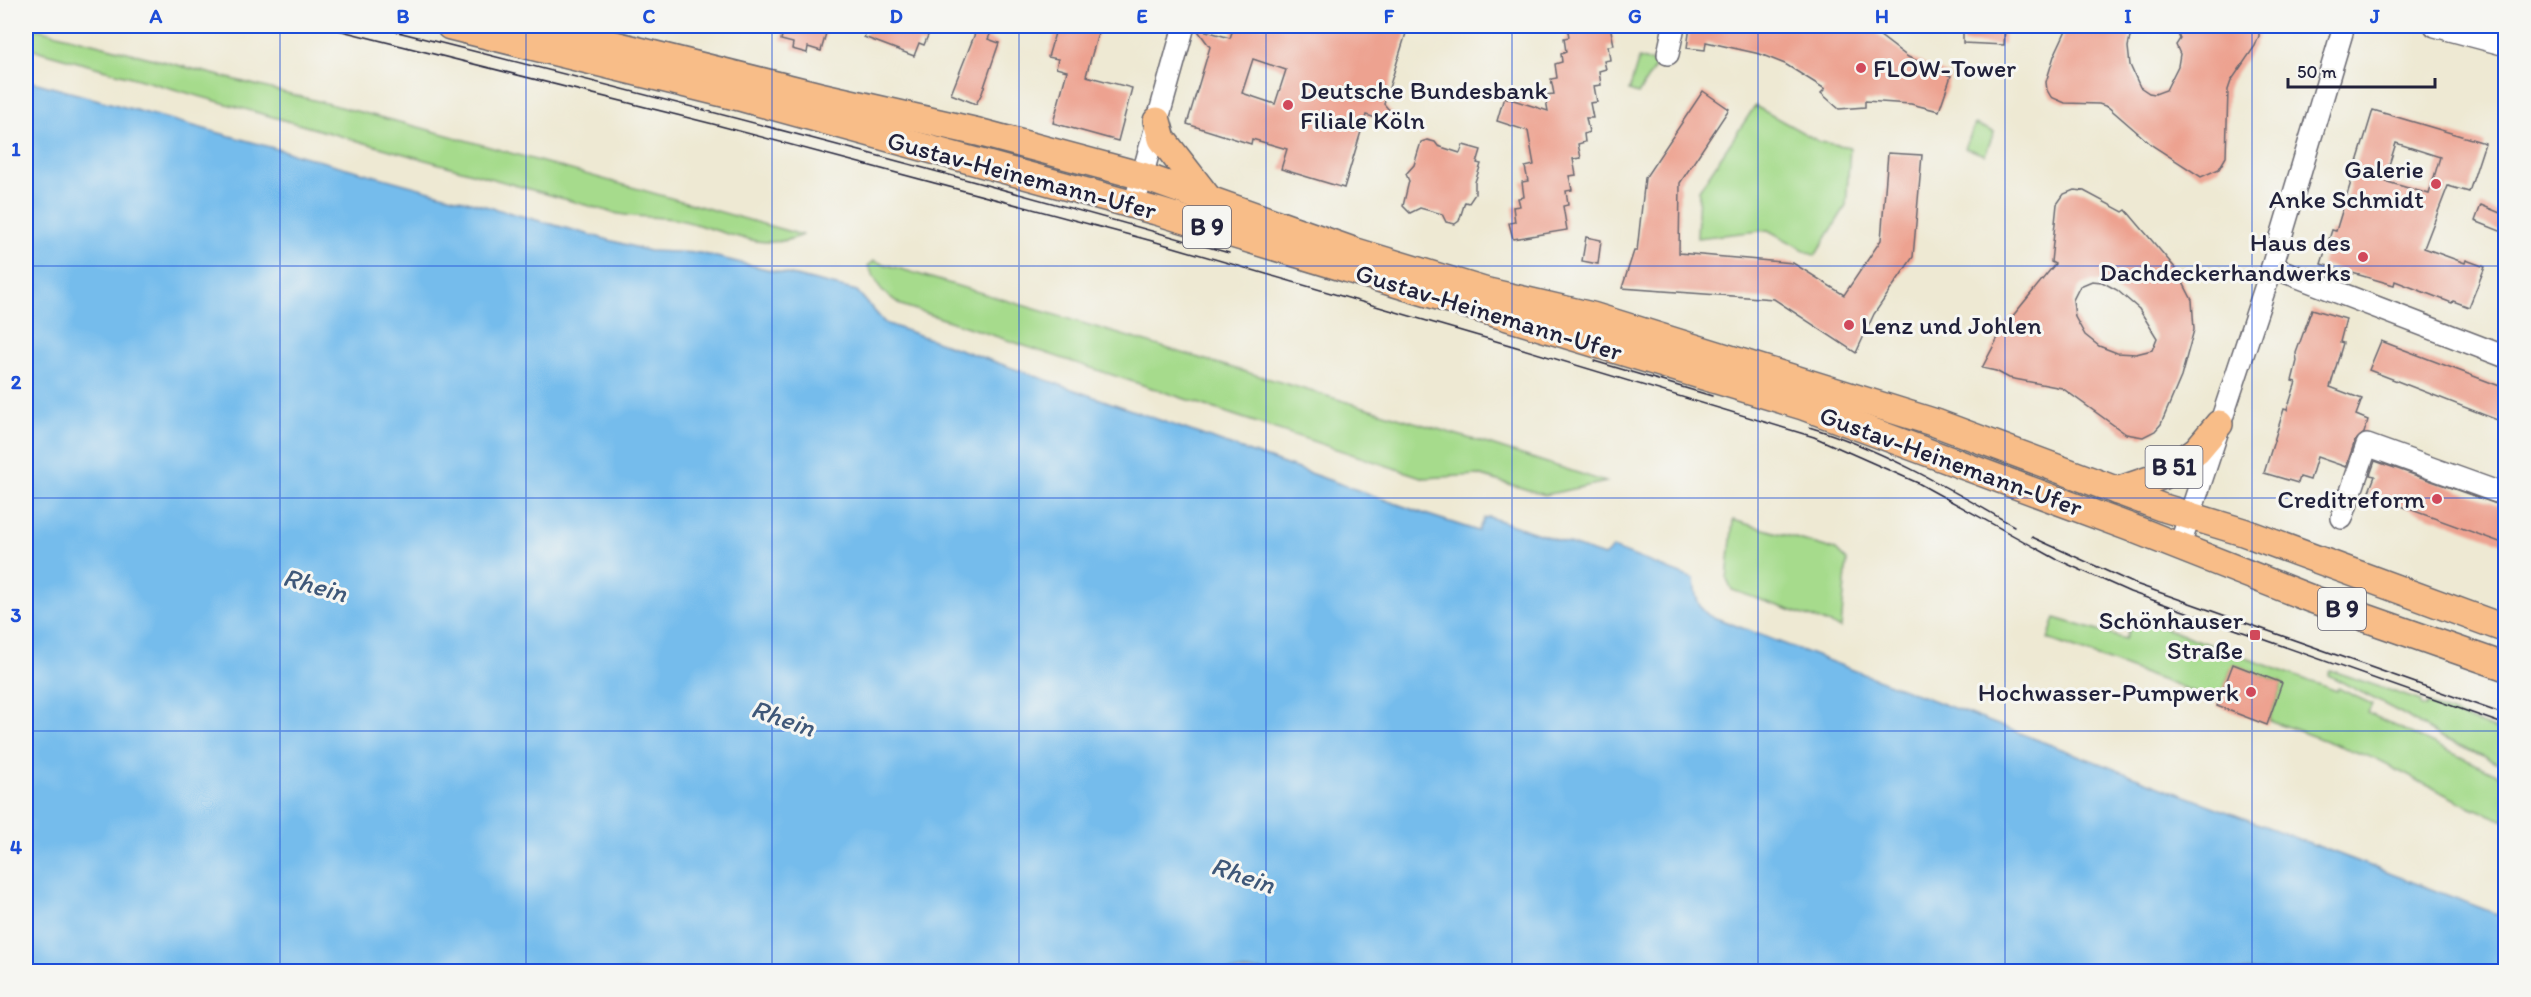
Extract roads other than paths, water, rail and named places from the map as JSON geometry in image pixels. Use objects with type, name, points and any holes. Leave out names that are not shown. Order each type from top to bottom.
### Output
[{"type":"main road","name":"Gustav-Heinemann-Ufer","points":[[450,26],[743,98],[1134,205],[1803,406],[2128,527],[2179,549],[2505,668]]},
{"type":"main road","name":"Gustav-Heinemann-Ufer","points":[[539,26],[820,96],[978,132],[1142,176],[1364,254],[1484,291],[1592,316],[1903,412],[2161,507],[2189,514],[2505,629]]},
{"type":"main road","points":[[1157,121],[1162,139],[1207,197]]},
{"type":"main road","name":"B 51","points":[[2117,491],[2161,476],[2197,450],[2219,424]]},
{"type":"street","points":[[1134,205],[1184,26]]},
{"type":"street","points":[[1668,54],[1674,26]]},
{"type":"street","points":[[2179,549],[2272,267],[2344,26]]},
{"type":"street","points":[[2435,26],[2505,45]]},
{"type":"street","points":[[2272,267],[2505,357]]},
{"type":"street","points":[[2342,518],[2367,445],[2505,495]]},
{"type":"water","name":"Rhein","points":[[26,80],[649,251],[700,253],[857,291],[885,323],[1428,515],[1478,531],[1484,518],[1489,517],[1604,556],[1613,548],[1694,579],[1699,603],[1708,615],[2505,917],[2505,971],[26,971]]},
{"type":"tram line","points":[[322,26],[713,124],[1156,242],[1814,437],[1918,483],[2056,559],[2130,592],[2506,725]]},
{"type":"tram line","points":[[374,26],[802,136],[1229,253]]},
{"type":"tram line","points":[[1594,361],[1712,396]]},
{"type":"tram line","points":[[1809,427],[1889,458],[2014,526]]},
{"type":"tram line","points":[[2032,537],[2133,583],[2506,715]]},
{"type":"place","name":"FLOW-Tower","points":[[1861,68]]},
{"type":"place","name":"Deutsche Bundesbank Filiale Köln","points":[[1288,105]]},
{"type":"place","name":"Galerie Anke Schmidt","points":[[2436,184]]},
{"type":"place","name":"Haus des Dachdeckerhandwerks","points":[[2363,257]]},
{"type":"place","name":"Lenz und Johlen","points":[[1849,325]]},
{"type":"place","name":"Creditreform","points":[[2437,499]]},
{"type":"place","name":"Schönhauser Straße","points":[[2255,635]]},
{"type":"place","name":"Hochwasser-Pumpwerk","points":[[2251,692]]}]
